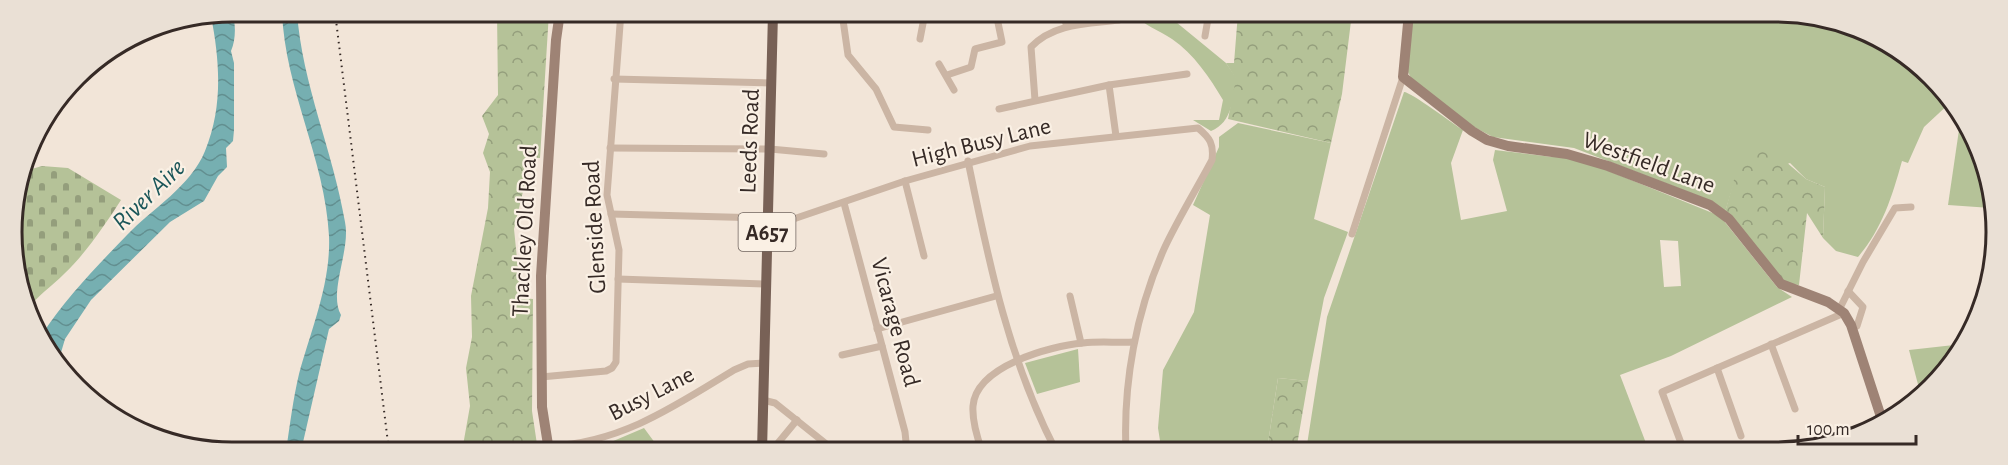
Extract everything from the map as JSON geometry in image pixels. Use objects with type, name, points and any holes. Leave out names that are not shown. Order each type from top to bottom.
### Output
[{"type":"main road","name":"Leeds Road","points":[[762,442],[773,22]]},
{"type":"street","name":"Thackley Old Road","points":[[547,442],[544,430],[541,377],[540,276],[559,22]]},
{"type":"street","name":"Glenside Road","points":[[541,377],[612,369],[616,362],[619,250],[607,195],[620,22]]},
{"type":"street","points":[[843,22],[848,55],[876,89],[894,127],[928,130]]},
{"type":"street","points":[[920,39],[923,22]]},
{"type":"street","points":[[947,75],[971,67],[975,49],[1002,42],[998,22]]},
{"type":"street","points":[[1065,22],[1067,26]]},
{"type":"street","points":[[1035,100],[1031,47],[1041,36],[1067,26],[1102,22]]},
{"type":"street","points":[[1205,36],[1207,22]]},
{"type":"street","points":[[1352,234],[1403,77],[1408,22]]},
{"type":"street","points":[[939,64],[954,90]]},
{"type":"street","points":[[999,110],[1109,85],[1187,74]]},
{"type":"street","name":"Westfield Lane","points":[[1403,77],[1472,131],[1487,140],[1508,146],[1567,154],[1608,165],[1710,205],[1729,219],[1780,284],[1842,311]]},
{"type":"street","points":[[614,79],[772,83]]},
{"type":"street","points":[[1109,85],[1116,136]]},
{"type":"street","name":"High Busy Lane","points":[[611,214],[767,223],[844,203],[968,161],[1030,146],[1198,128],[1209,137],[1214,148],[1212,160],[1164,250],[1134,342]]},
{"type":"street","points":[[610,148],[770,149],[824,154]]},
{"type":"street","points":[[968,161],[996,296],[1033,406],[1051,442]]},
{"type":"street","points":[[905,181],[924,256]]},
{"type":"street","name":"Vicarage Road","points":[[844,203],[906,442]]},
{"type":"street","points":[[1680,442],[1662,392],[1842,311],[1848,291],[1895,208],[1911,207]]},
{"type":"street","points":[[618,279],[766,284]]},
{"type":"street","points":[[1848,291],[1863,306],[1857,326]]},
{"type":"street","points":[[877,329],[996,296]]},
{"type":"street","points":[[1070,296],[1081,343]]},
{"type":"street","points":[[1842,311],[1851,325],[1880,414]]},
{"type":"street","points":[[979,442],[975,428],[974,400],[983,383],[995,371],[1017,360],[1081,343],[1134,342],[1126,442]]},
{"type":"street","points":[[1772,344],[1795,409]]},
{"type":"street","points":[[842,356],[882,346]]},
{"type":"street","name":"Busy Lane","points":[[584,442],[619,434],[647,422],[734,370],[748,364],[765,363]]},
{"type":"street","points":[[1717,368],[1741,436]]},
{"type":"street","points":[[763,400],[776,403],[824,442]]},
{"type":"street","points":[[779,442],[797,420]]},
{"type":"green space","points":[[497,22],[548,22],[540,158],[531,158],[514,229],[521,298],[533,299],[532,411],[537,442],[464,442],[470,406],[466,368],[472,337],[471,296],[488,208],[490,172],[483,153],[489,134],[482,116],[498,95]]},
{"type":"green space","points":[[1143,22],[1176,22],[1226,63],[1237,79],[1228,116],[1218,127],[1211,131],[1193,120],[1219,120],[1223,100],[1213,83],[1180,45]]},
{"type":"green space","points":[[1237,22],[1351,22],[1342,94],[1331,143],[1228,119],[1236,79],[1226,63],[1234,63]]},
{"type":"green space","points":[[1412,22],[1776,22],[1803,24],[1830,30],[1868,44],[1914,75],[1944,108],[1924,127],[1908,163],[1902,161],[1880,224],[1858,257],[1836,251],[1823,238],[1825,187],[1806,179],[1790,163],[1733,186],[1725,212],[1712,201],[1574,148],[1493,137],[1474,127],[1412,80],[1407,70]]},
{"type":"green space","points":[[1404,92],[1423,102],[1463,130],[1451,163],[1461,220],[1507,211],[1493,160],[1495,150],[1552,157],[1555,155],[1599,167],[1720,216],[1777,287],[1792,297],[1671,356],[1620,375],[1646,442],[1307,442],[1327,317]],"holes":[[[1660,240],[1678,241],[1681,286],[1664,287]]]},
{"type":"green space","points":[[1238,123],[1331,143],[1314,219],[1348,232],[1324,298],[1308,381],[1278,378],[1268,442],[1160,442],[1158,428],[1163,370],[1194,312],[1210,215],[1193,205],[1219,147],[1219,137]]},
{"type":"green space","points":[[1959,131],[1974,165],[1984,208],[1948,205]]},
{"type":"green space","points":[[1744,144],[1778,155],[1806,179],[1825,187],[1823,238],[1807,213],[1799,285],[1789,284],[1779,279],[1725,212]]},
{"type":"green space","points":[[42,166],[68,168],[121,200],[80,257],[35,302],[24,260],[22,232],[24,205],[33,169]]},
{"type":"green space","points":[[1952,345],[1918,386],[1909,350]]},
{"type":"green space","points":[[1078,349],[1080,382],[1037,394],[1025,363]]},
{"type":"green space","points":[[1278,378],[1308,381],[1298,442],[1268,442]]},
{"type":"green space","points":[[644,428],[654,442],[611,442]]},
{"type":"water","name":"River Aire","points":[[234,22],[234,42],[231,51],[234,63],[234,130],[233,141],[226,148],[227,167],[218,176],[204,201],[170,222],[91,300],[65,339],[61,353],[46,328],[50,322],[115,247],[181,186],[199,164],[215,118],[218,84],[212,23]]},
{"type":"water","points":[[283,22],[298,22],[305,65],[340,196],[346,233],[337,295],[341,315],[339,321],[329,329],[303,442],[287,442],[299,374],[324,289],[329,236],[320,179],[297,97]]},
{"type":"railway","points":[[336,22],[388,442]]}]
